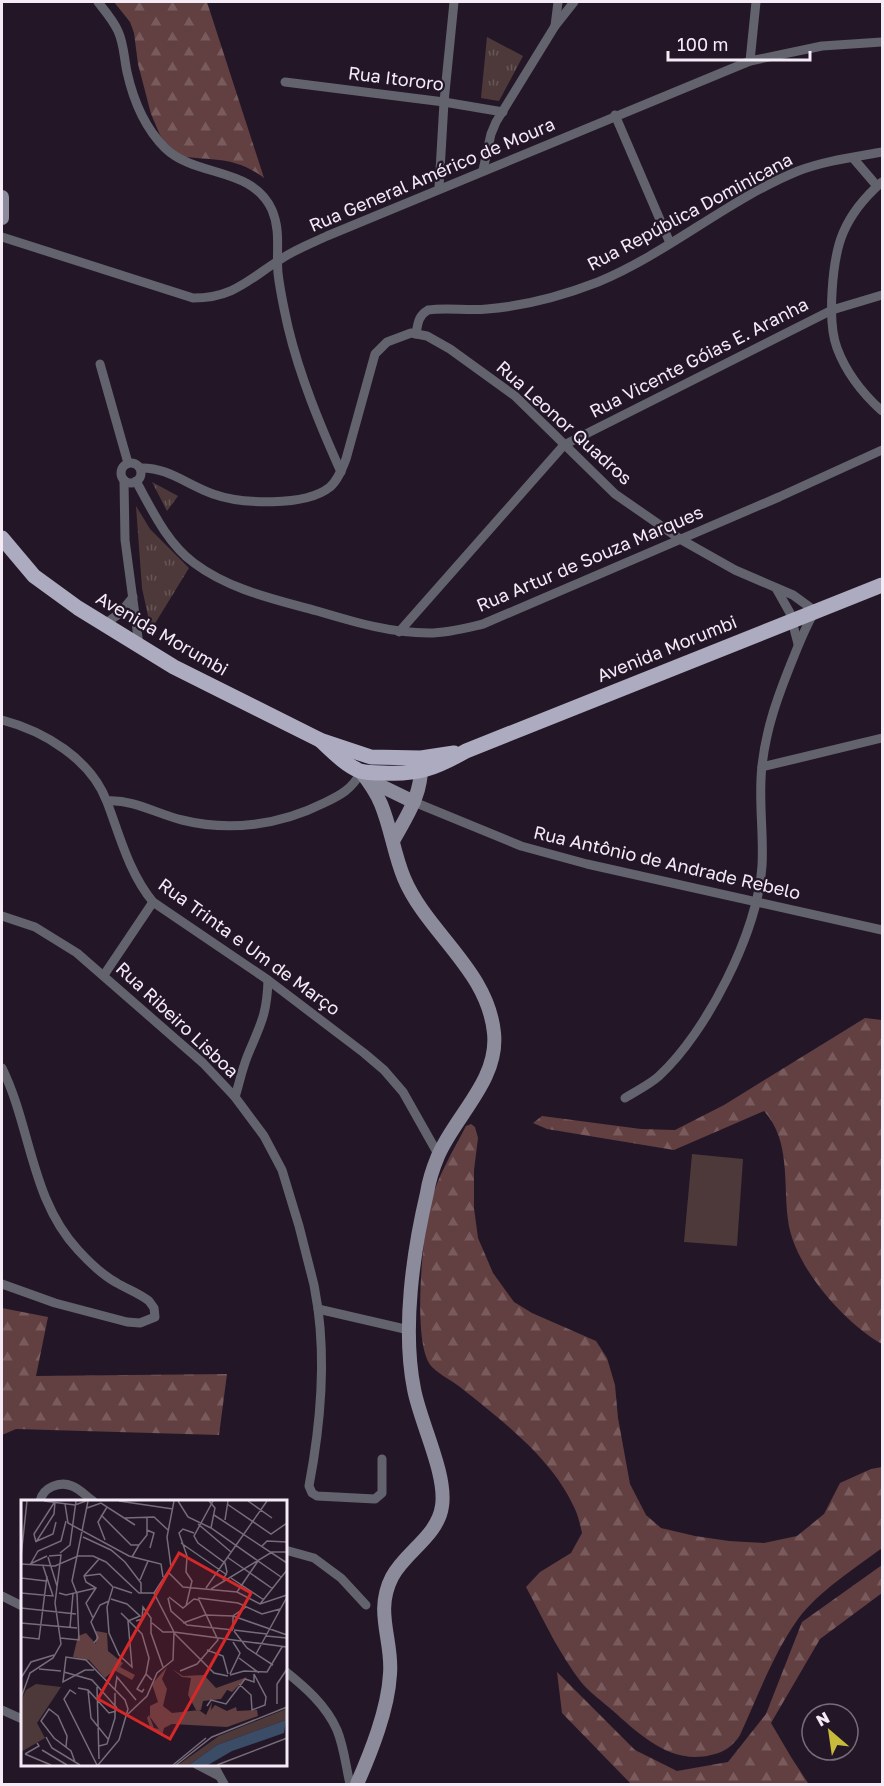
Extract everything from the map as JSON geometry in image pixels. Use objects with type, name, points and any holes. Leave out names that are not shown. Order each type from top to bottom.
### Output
[{"type":"main road","name":"Avenida Morumbi","points":[[2,538],[34,576],[78,608],[174,667],[320,740],[371,757],[418,763],[466,751],[882,585]]},
{"type":"main road","name":"Avenida Morumbi","points":[[320,740],[361,771]]},
{"type":"main road","points":[[361,771],[374,763],[418,763]]},
{"type":"street","points":[[98,2],[119,33],[134,96],[146,124],[159,142],[173,155],[205,170],[236,177],[256,189],[264,197],[275,219],[278,234],[278,272],[288,328],[304,384],[340,472]]},
{"type":"street","points":[[439,188],[444,102],[454,2]]},
{"type":"street","points":[[555,26],[558,2]]},
{"type":"street","points":[[483,170],[491,134],[555,26],[574,2]]},
{"type":"street","points":[[750,61],[756,2]]},
{"type":"street","name":"Rua General Américo de Moura","points":[[2,237],[193,298],[217,297],[230,292],[278,260],[327,236],[750,61],[822,46],[882,42]]},
{"type":"street","name":"Rua Itororo","points":[[285,82],[444,102],[503,112]]},
{"type":"street","points":[[615,115],[670,243]]},
{"type":"street","name":"Rua República Dominicana","points":[[416,333],[421,314],[428,310],[485,309],[526,304],[571,292],[612,276],[778,180],[813,166],[882,152]]},
{"type":"street","points":[[853,158],[880,184],[861,204],[843,234],[834,274],[832,310],[836,346],[851,376],[868,398],[882,411]]},
{"type":"street","points":[[2,197],[2,218]]},
{"type":"street","name":"Rua Vicente Góias E. Aranha","points":[[399,632],[564,445],[832,310],[882,295]]},
{"type":"street","points":[[139,645],[125,540],[124,480],[121,472],[123,467],[128,463],[140,468],[156,468],[225,498],[259,502],[289,500],[324,491],[332,485],[340,472],[352,439],[375,354],[387,342],[397,337],[416,333]]},
{"type":"street","name":"Rua Leonor Quadros","points":[[416,333],[428,336],[470,362],[514,396],[615,494],[680,539],[735,570],[793,595],[815,612]]},
{"type":"street","points":[[100,364],[128,463]]},
{"type":"street","name":"Rua Artur de Souza Marques","points":[[136,481],[159,522],[181,551],[193,562],[231,586],[373,627],[399,632],[442,632],[483,624],[882,450]]},
{"type":"street","points":[[124,480],[130,483],[136,481],[140,477],[140,468]]},
{"type":"street","points":[[776,588],[793,620],[798,645]]},
{"type":"street","points":[[105,624],[120,613],[133,597]]},
{"type":"street","points":[[625,1098],[660,1075],[676,1058],[708,1013],[741,949],[751,922],[762,867],[762,767],[768,727],[798,645],[815,612]]},
{"type":"street","name":"Rua Trinta e Um de Março","points":[[2,720],[17,724],[65,749],[78,759],[100,787],[127,857],[144,891],[153,902],[268,980],[384,1070],[403,1092],[438,1154]]},
{"type":"street","points":[[762,767],[882,738]]},
{"type":"street","points":[[393,842],[414,802],[421,781],[418,763]]},
{"type":"street","points":[[107,801],[123,801],[181,820],[212,826],[264,824],[305,813],[344,794],[351,788],[361,771]]},
{"type":"street","points":[[361,771],[379,785],[414,802]]},
{"type":"street","points":[[357,1785],[380,1722],[390,1674],[384,1620],[385,1596],[393,1575],[438,1520],[442,1506],[442,1486],[414,1393],[410,1369],[409,1330],[416,1244],[438,1154],[469,1106],[489,1069],[494,1034],[483,995],[471,974],[426,916],[404,878],[380,802],[361,771]]},
{"type":"street","name":"Rua Antônio de Andrade Rebelo","points":[[414,802],[520,846],[587,864],[882,930]]},
{"type":"street","points":[[105,975],[153,902]]},
{"type":"street","name":"Rua Ribeiro Lisboa","points":[[2,916],[35,927],[50,935],[105,975],[203,1063],[235,1097],[264,1136],[282,1170],[304,1245],[318,1309],[322,1365],[320,1414],[309,1486],[312,1493],[317,1496],[375,1499],[382,1493],[382,1459]]},
{"type":"street","points":[[235,1097],[247,1057],[264,1018],[268,980]]},
{"type":"street","points":[[2,1068],[20,1116],[38,1179],[52,1213],[67,1238],[103,1273],[149,1301],[154,1308],[155,1317],[140,1323],[127,1322],[55,1303],[2,1284]]},
{"type":"street","points":[[318,1309],[409,1330]]},
{"type":"street","points":[[40,1500],[45,1491],[57,1485],[75,1487],[92,1500]]},
{"type":"street","points":[[286,1550],[314,1558],[341,1578],[366,1605]]},
{"type":"street","points":[[2,1596],[21,1606]]},
{"type":"street","points":[[286,1672],[307,1688],[337,1730],[350,1785]]},
{"type":"street","points":[[2,1710],[21,1719]]},
{"type":"street","points":[[198,1765],[222,1780]]},
{"type":"street","points":[[214,1765],[222,1780]]},
{"type":"green space","points":[[114,2],[207,2],[264,178],[252,170],[231,162],[173,155],[160,135],[151,114],[130,22]]},
{"type":"green space","points":[[487,37],[523,56],[499,101],[481,98]]},
{"type":"green space","points":[[152,482],[178,496],[167,511]]},
{"type":"green space","points":[[136,506],[150,529],[189,568],[151,630],[142,588]]},
{"type":"green space","points":[[865,1018],[882,1020],[882,1344],[852,1322],[837,1307],[823,1291],[799,1255],[788,1220],[782,1149],[773,1123],[764,1111],[674,1150],[547,1129],[533,1123],[542,1116],[641,1129],[675,1130],[724,1105]]},
{"type":"green space","points":[[471,1124],[475,1127],[478,1138],[474,1170],[474,1208],[478,1238],[493,1273],[514,1302],[532,1313],[596,1341],[607,1358],[615,1385],[618,1418],[630,1484],[646,1515],[661,1528],[729,1541],[764,1543],[797,1536],[824,1514],[840,1483],[871,1469],[882,1467],[882,1548],[826,1590],[798,1619],[773,1661],[740,1735],[720,1752],[696,1757],[683,1756],[657,1746],[634,1729],[581,1682],[558,1648],[526,1587],[540,1572],[571,1553],[582,1533],[574,1507],[553,1473],[526,1443],[496,1416],[432,1367],[426,1355],[422,1337],[420,1289],[424,1240],[430,1205],[446,1164],[466,1126]]},
{"type":"green space","points":[[692,1154],[743,1159],[737,1246],[684,1242]]},
{"type":"green space","points":[[2,1308],[48,1317],[36,1376],[227,1374],[219,1435],[16,1429],[2,1435]]},
{"type":"green space","points":[[882,1565],[882,1593],[820,1639],[771,1723],[807,1784],[631,1784],[562,1713],[557,1672],[635,1750],[677,1771],[728,1762],[766,1714],[802,1622]]}]
